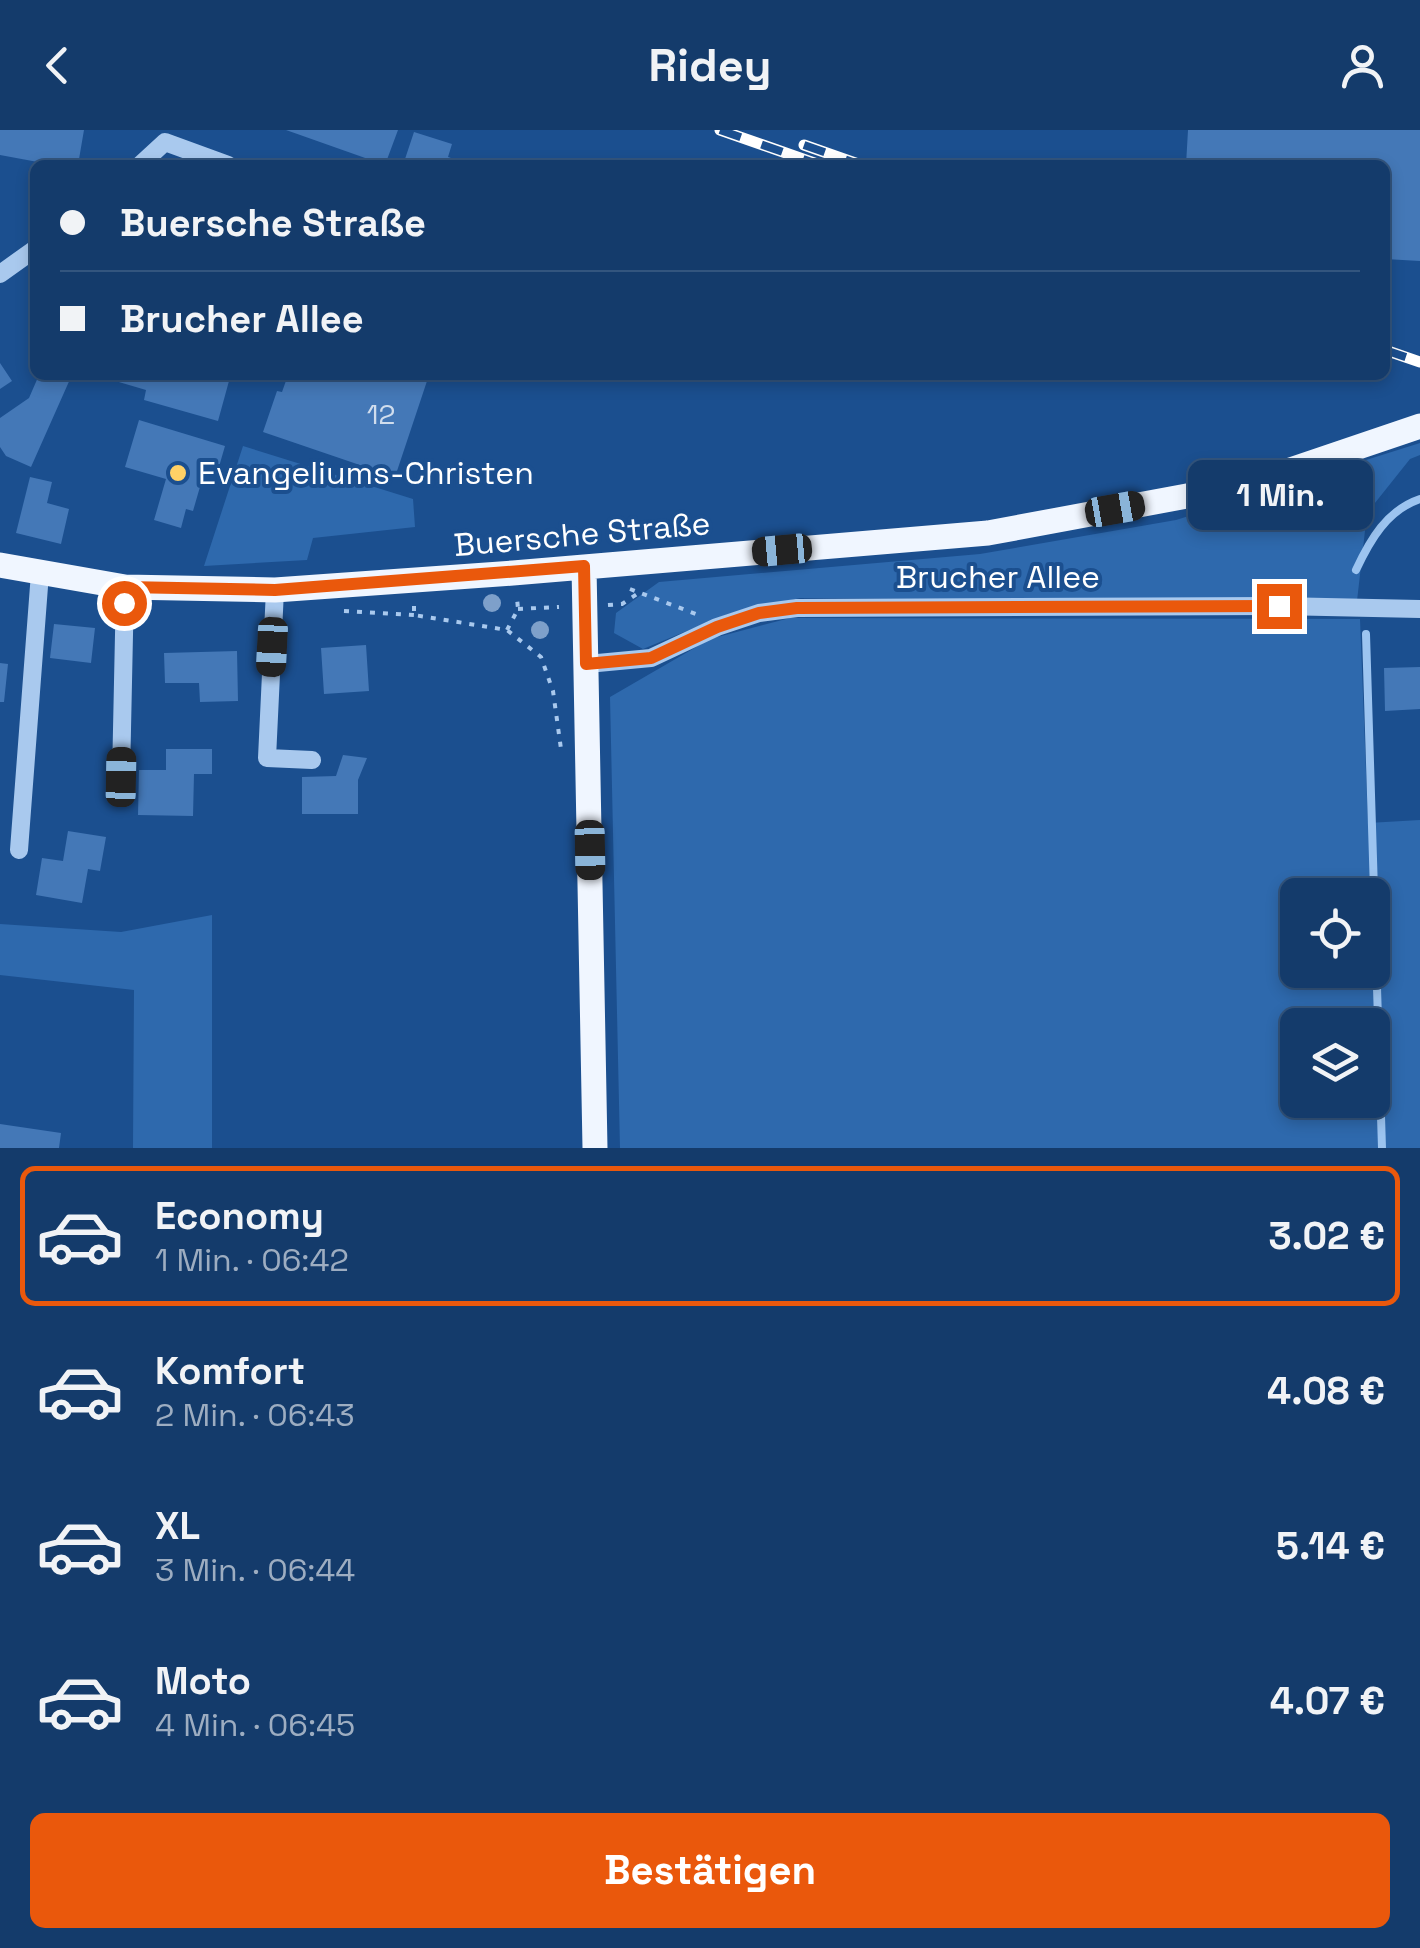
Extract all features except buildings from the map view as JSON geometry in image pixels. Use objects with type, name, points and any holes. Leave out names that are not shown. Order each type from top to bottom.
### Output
[{"type":"main road","name":"Buersche Straße","points":[[0,564],[125,587],[275,590],[988,533],[1246,485],[1420,426]]},
{"type":"main road","points":[[584,566],[595,1148]]},
{"type":"street","points":[[145,160],[165,142],[214,160]]},
{"type":"street","points":[[0,274],[30,253]]},
{"type":"street","points":[[19,850],[40,573]]},
{"type":"street","points":[[121,777],[125,587]]},
{"type":"street","points":[[275,590],[267,758],[312,760]]},
{"type":"street","name":"Brucher Allee","points":[[586,664],[651,658],[717,627],[759,613],[797,608],[1279,606],[1420,610]]},
{"type":"path","points":[[412,580],[414,616],[507,630],[541,657],[554,692],[562,755]]},
{"type":"path","points":[[640,592],[701,616],[717,627]]},
{"type":"shaded area","points":[[1420,443],[1420,455],[1410,459],[1367,513],[1357,601],[800,598],[728,614],[643,649],[614,633],[616,613],[659,582],[980,554],[1176,520]]},
{"type":"shaded area","points":[[243,446],[413,499],[415,527],[313,538],[307,560],[204,566]]},
{"type":"shaded area","points":[[790,618],[1360,619],[1368,823],[1420,820],[1420,1148],[620,1148],[610,697],[710,639]]},
{"type":"shaded area","points":[[212,915],[212,1148],[133,1148],[134,990],[0,975],[0,924],[121,932]]},
{"type":"waterway","points":[[1356,570],[1389,518],[1420,499]]},
{"type":"waterway","points":[[1366,634],[1382,1148]]},
{"type":"railway","points":[[720,130],[806,160]]},
{"type":"railway","points":[[804,145],[847,160]]},
{"type":"railway","points":[[1390,352],[1420,362]]},
{"type":"place","name":"Evangeliums-Christen","points":[[178,473]]},
{"type":"route","points":[[124,603],[125,587],[275,590],[584,566],[586,664],[651,658],[717,627],[759,613],[797,608],[1279,606]]}]
